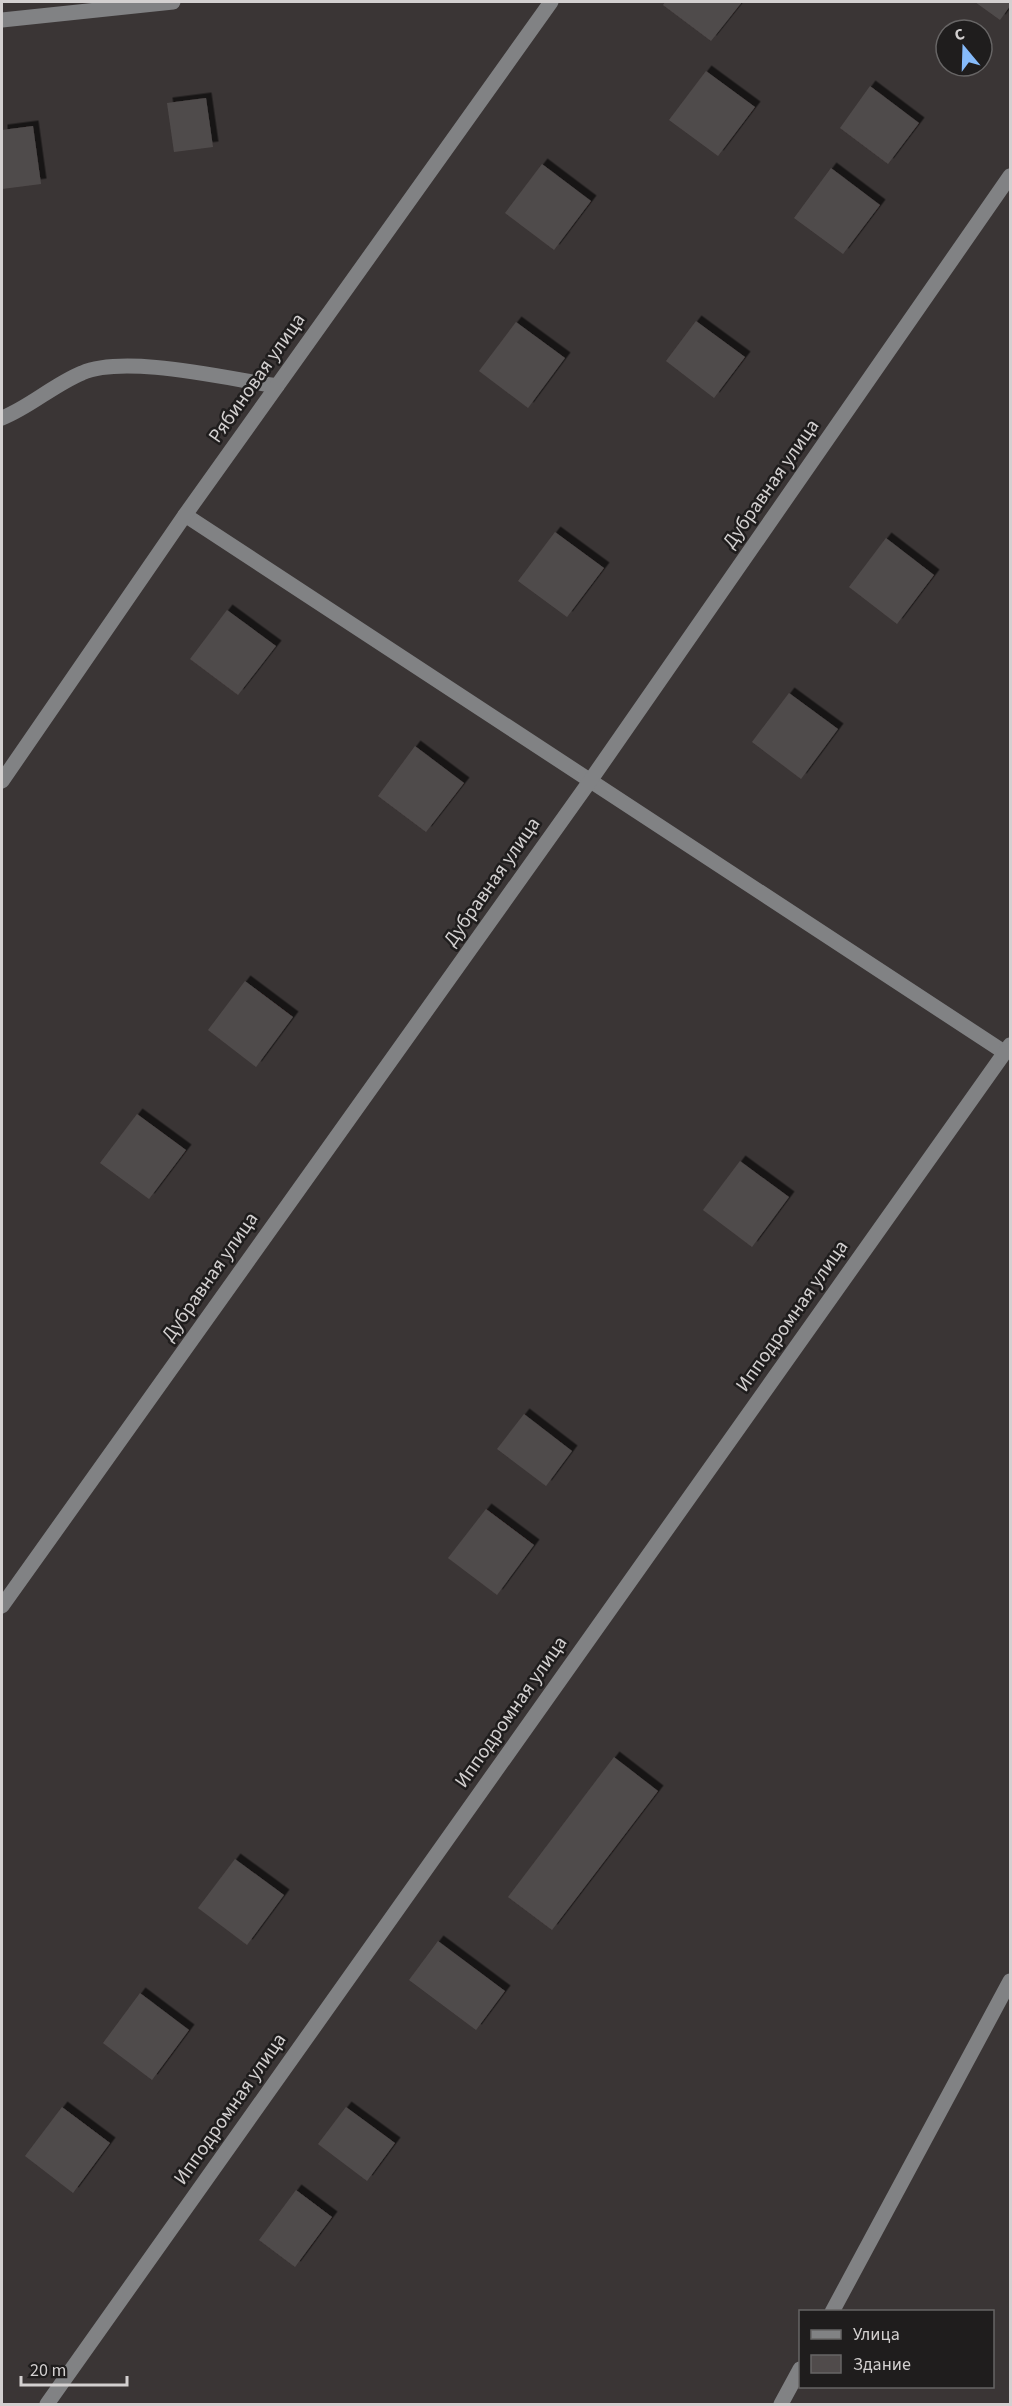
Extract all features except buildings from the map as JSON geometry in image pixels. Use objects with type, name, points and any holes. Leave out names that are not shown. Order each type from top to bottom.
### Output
[{"type":"street","points":[[2,20],[173,2]]},
{"type":"street","name":"Рябиновая улица","points":[[2,781],[186,515],[550,2]]},
{"type":"street","name":"Дубравная улица","points":[[2,1606],[590,780],[1011,177]]},
{"type":"street","points":[[2,418],[50,388],[83,372],[110,366],[150,367],[277,386]]},
{"type":"street","points":[[186,515],[590,780],[1007,1049]]},
{"type":"street","name":"Ипподромная улица","points":[[47,2404],[1007,1049]]},
{"type":"street","points":[[833,2310],[1011,1981]]},
{"type":"street","points":[[781,2404],[799,2372]]}]
